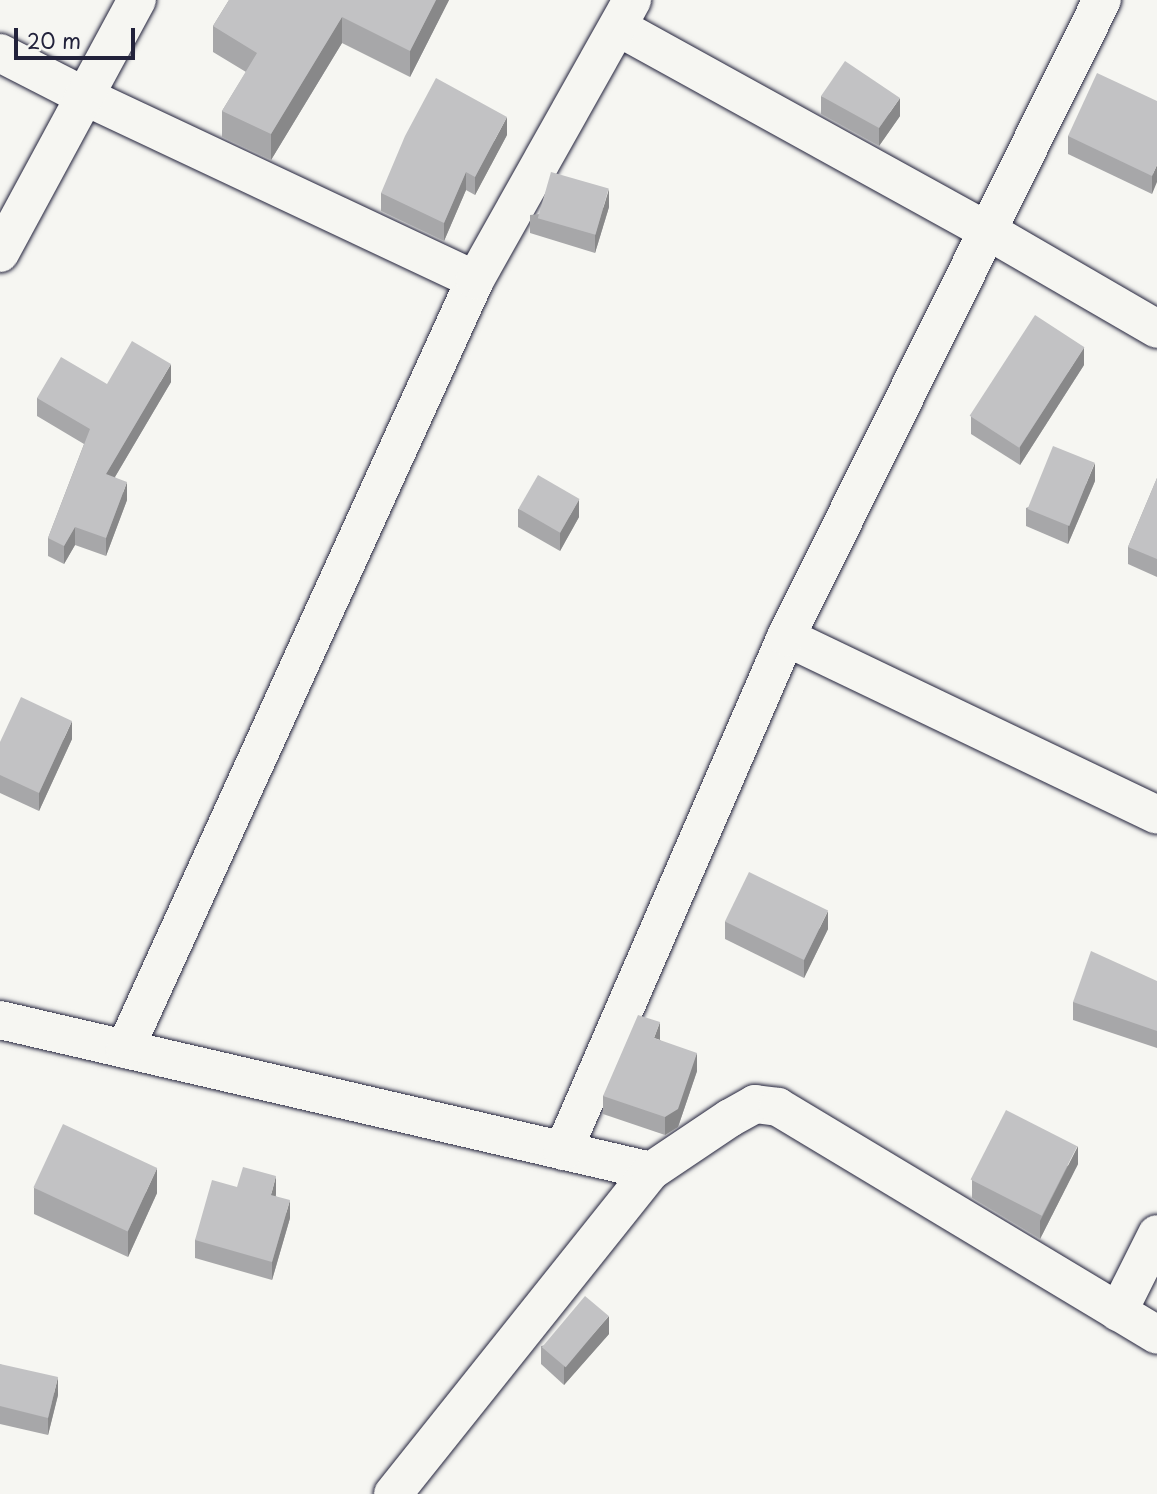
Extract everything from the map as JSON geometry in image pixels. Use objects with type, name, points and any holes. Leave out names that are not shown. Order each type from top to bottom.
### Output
[{"type":"street","points":[[0,253],[137,0]]},
{"type":"street","points":[[563,1151],[786,636],[990,232],[1102,0]]},
{"type":"street","points":[[125,1049],[475,280],[625,14],[1157,329]]},
{"type":"street","points":[[0,53],[84,96],[475,280]]},
{"type":"street","points":[[786,636],[1157,815]]},
{"type":"street","points":[[0,1020],[651,1171]]},
{"type":"street","points":[[393,1494],[651,1171],[755,1104],[778,1107],[1157,1335]]},
{"type":"street","points":[[1118,1312],[1157,1234]]},
{"type":"building","points":[[229,0],[436,0],[410,51],[342,17],[271,134],[222,111],[257,53],[213,26]]},
{"type":"building","points":[[845,61],[900,98],[879,128],[821,96]]},
{"type":"building","points":[[1097,73],[1157,101],[1157,165],[1152,176],[1068,136]]},
{"type":"building","points":[[436,78],[507,117],[475,177],[466,172],[444,223],[381,193],[405,136]]},
{"type":"building","points":[[551,172],[609,189],[595,235],[538,218]]},
{"type":"building","points":[[1035,315],[1084,347],[1019,448],[970,416]]},
{"type":"building","points":[[132,341],[171,364],[106,474],[127,482],[106,538],[75,527],[64,546],[48,538],[90,429],[37,398],[61,357],[107,384]]},
{"type":"building","points":[[1053,446],[1095,463],[1069,526],[1028,509]]},
{"type":"building","points":[[538,475],[580,499],[560,533],[518,509]]},
{"type":"building","points":[[1157,478],[1157,559],[1128,547]]},
{"type":"building","points":[[21,697],[72,721],[39,793],[0,775],[0,742]]},
{"type":"building","points":[[749,872],[828,911],[804,960],[725,921]]},
{"type":"building","points":[[1091,951],[1157,981],[1157,1031],[1073,1002]]},
{"type":"building","points":[[638,1015],[660,1022],[654,1038],[697,1053],[678,1109],[665,1117],[603,1096]]},
{"type":"building","points":[[1006,1110],[1077,1146],[1042,1216],[971,1179]]},
{"type":"building","points":[[63,1124],[157,1168],[128,1231],[33,1187]]},
{"type":"building","points":[[243,1167],[276,1176],[271,1195],[290,1200],[272,1262],[195,1240],[212,1180],[237,1187]]},
{"type":"building","points":[[585,1296],[609,1316],[566,1367],[542,1347]]},
{"type":"building","points":[[0,1364],[58,1377],[48,1418],[0,1406]]}]
